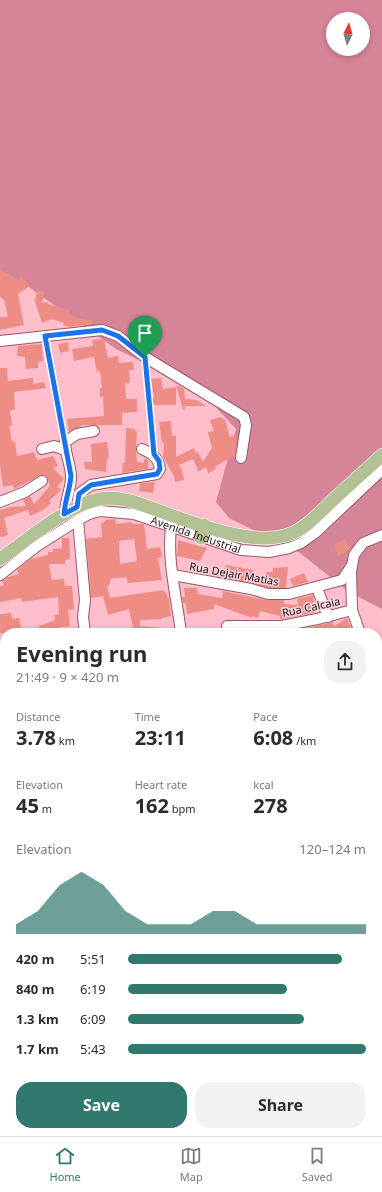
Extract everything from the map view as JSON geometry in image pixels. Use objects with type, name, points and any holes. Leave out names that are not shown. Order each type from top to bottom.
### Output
[{"type":"main road","name":"Avenida Industrial","points":[[0,559],[64,514],[77,514],[100,499],[115,498],[131,500],[202,531],[264,538],[290,534],[317,515],[382,455]]},
{"type":"street","points":[[0,342],[102,330],[118,336],[145,357],[244,417],[246,425],[241,458]]},
{"type":"street","points":[[42,449],[54,446],[65,446],[77,434],[94,431]]},
{"type":"street","points":[[64,514],[65,500],[70,490],[71,476],[65,446]]},
{"type":"street","points":[[84,628],[82,617],[85,600],[77,514],[79,494],[91,485],[157,474],[160,469],[159,461],[154,454],[142,449]]},
{"type":"street","name":"Avenida Industrial","points":[[0,574],[77,514],[109,511],[134,514],[171,527],[202,531],[241,550],[269,552],[289,548],[301,543],[315,533],[382,470]]},
{"type":"street","points":[[0,502],[25,492],[42,481]]},
{"type":"street","points":[[171,527],[170,542],[173,576],[180,628]]},
{"type":"street","points":[[358,628],[352,610],[352,565],[354,555],[364,543],[382,535]]},
{"type":"street","name":"Rua Dejair Matias","points":[[173,576],[250,589],[268,594],[289,594],[317,588],[342,580],[352,565]]},
{"type":"street","points":[[317,588],[328,617]]},
{"type":"street","name":"Rua Calcaia","points":[[227,626],[282,626],[328,617],[352,610]]},
{"type":"path","points":[[45,336],[65,446]]},
{"type":"path","points":[[145,357],[154,454]]},
{"type":"shaded area","points":[[0,0],[382,0],[382,609],[349,592],[300,553],[229,518],[216,502],[236,429],[199,389],[116,349],[23,283],[0,272]]},
{"type":"building","points":[[0,269],[18,280],[22,276],[30,286],[18,294],[24,325],[0,330],[0,317],[8,317],[4,300],[0,297]]},
{"type":"building","points":[[37,290],[45,292],[42,303],[47,302],[48,304],[70,310],[68,314],[85,320],[92,320],[92,324],[70,327],[63,325],[64,323],[52,319],[42,323],[35,301]]},
{"type":"building","points":[[104,339],[108,358],[118,356],[119,363],[133,362],[134,370],[129,370],[130,383],[125,383],[126,399],[137,399],[137,412],[122,413],[122,425],[83,425],[69,432],[67,419],[104,416],[103,396],[100,397],[100,388],[102,388],[100,371],[97,372],[94,357],[74,361],[72,349],[93,346],[92,340]]},
{"type":"building","points":[[68,342],[69,351],[60,353],[58,344]]},
{"type":"building","points":[[42,344],[43,361],[38,362],[38,368],[26,369],[25,357],[17,356],[18,346]]},
{"type":"building","points":[[0,368],[7,368],[8,381],[33,378],[33,384],[44,382],[46,388],[14,392],[15,410],[10,410],[12,426],[9,426],[12,442],[15,441],[17,456],[34,452],[37,460],[53,456],[58,466],[53,468],[64,479],[57,487],[61,490],[49,501],[51,503],[43,510],[30,516],[28,510],[4,518],[8,535],[2,537],[0,536],[0,510],[11,507],[26,506],[23,500],[30,496],[34,504],[50,486],[47,477],[42,475],[14,489],[13,485],[3,487],[0,466]]},
{"type":"building","points":[[161,378],[163,389],[176,387],[176,405],[153,405],[152,397],[154,397],[151,379]]},
{"type":"building","points":[[176,385],[184,389],[185,399],[197,400],[206,406],[185,406],[185,409],[183,409]]},
{"type":"building","points":[[221,417],[225,420],[230,437],[237,435],[235,458],[233,456],[208,473],[206,467],[197,472],[198,470],[193,459],[179,465],[182,470],[184,480],[175,482],[174,476],[163,457],[164,443],[162,442],[159,422],[171,421],[172,436],[176,435],[176,457],[194,448],[196,453],[198,452],[203,462],[212,448],[208,432],[214,431],[210,420]]},
{"type":"building","points":[[126,428],[135,429],[135,431],[137,431],[137,462],[144,463],[144,459],[148,460],[148,469],[122,473],[123,462],[125,463]]},
{"type":"building","points":[[107,442],[109,458],[107,459],[106,472],[85,469],[84,462],[92,462],[91,444]]},
{"type":"building","points":[[155,482],[153,493],[139,491],[140,483]]},
{"type":"building","points":[[115,519],[116,524],[132,522],[132,524],[144,524],[147,549],[160,547],[162,557],[158,558],[162,580],[128,583],[126,577],[110,579],[110,585],[107,586],[110,598],[164,590],[169,598],[171,616],[162,619],[140,620],[140,626],[162,628],[133,628],[129,609],[108,615],[103,596],[91,598],[86,539],[102,537],[101,523],[105,520]],"holes":[[[134,539],[137,561],[120,564],[119,541]]]},
{"type":"building","points":[[62,538],[69,538],[70,559],[65,560],[65,564],[49,564],[52,580],[64,579],[65,586],[72,586],[74,609],[68,610],[70,626],[39,628],[39,626],[55,620],[54,615],[59,614],[58,597],[22,602],[21,598],[0,602],[0,586],[4,585],[2,581],[8,577],[19,574],[17,570],[31,559],[48,555],[48,552],[53,552],[53,549],[62,548]]},
{"type":"building","points":[[345,539],[351,549],[338,556],[334,545]]},
{"type":"building","points":[[178,540],[207,548],[200,561],[177,556]]},
{"type":"building","points":[[226,565],[253,570],[252,580],[265,582],[266,572],[273,572],[273,568],[288,567],[286,588],[269,588],[225,578],[226,573],[224,573]]},
{"type":"building","points":[[304,573],[308,582],[293,586],[290,579]]},
{"type":"building","points":[[184,588],[197,588],[198,594],[222,598],[223,591],[266,600],[284,600],[284,604],[298,605],[297,599],[313,595],[314,613],[280,619],[280,616],[260,611],[258,618],[252,616],[252,618],[214,604],[214,609],[187,614],[186,603],[183,603],[182,597],[185,597]]},
{"type":"building","points":[[11,613],[12,619],[19,618],[21,628],[0,628],[0,614]]},
{"type":"building","points":[[347,618],[351,628],[307,628],[333,622],[334,626]]},
{"type":"route","points":[[102,330],[118,336],[145,357],[154,454],[159,461],[160,469],[157,474],[146,477],[91,485],[79,494],[77,507],[64,514],[65,500],[70,490],[70,464],[65,450],[65,442],[45,336],[102,330]]}]
